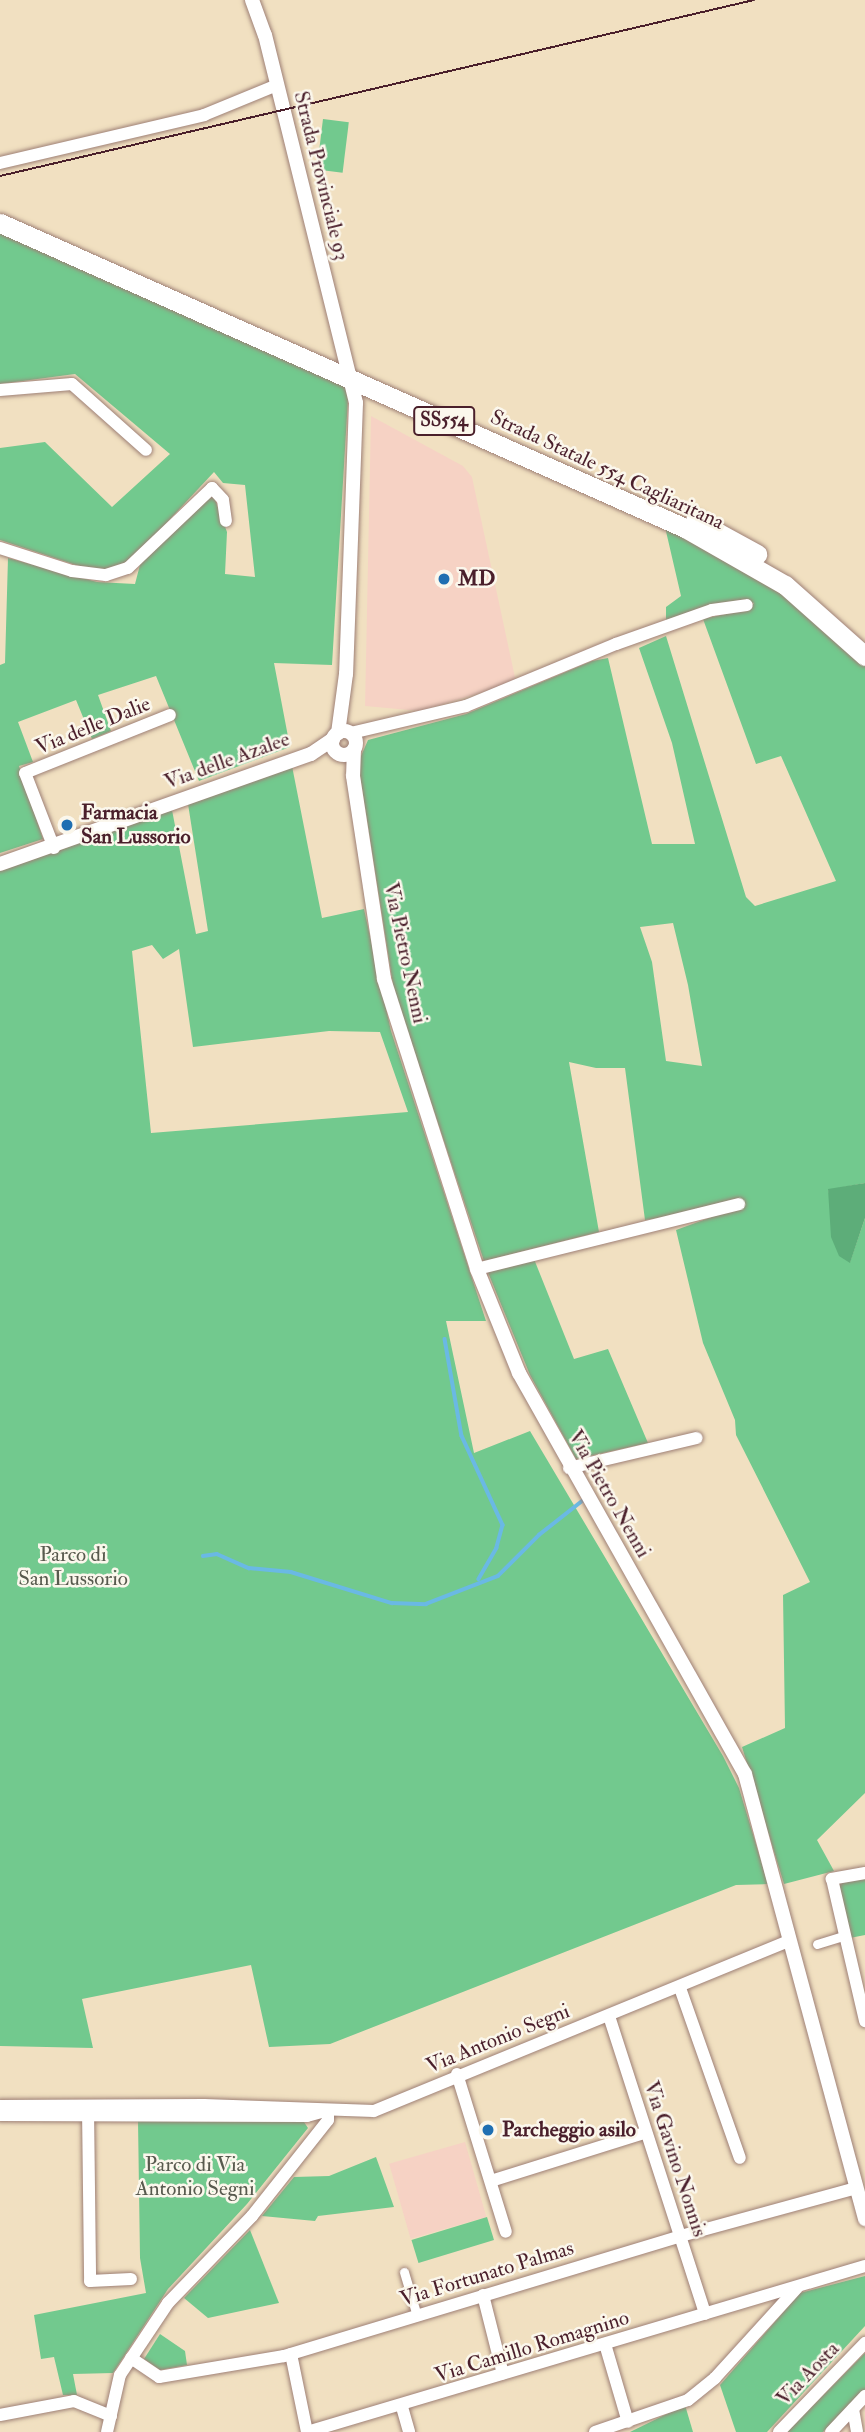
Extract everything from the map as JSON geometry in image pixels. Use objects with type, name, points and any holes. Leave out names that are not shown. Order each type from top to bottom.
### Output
[{"type":"main road","name":"Strada Statale 554 Cagliaritana","points":[[0,211],[347,370],[718,545],[785,585],[865,656]]},
{"type":"main road","name":"Strada Statale 554 Cagliaritana","points":[[0,223],[726,534],[803,583],[865,639]]},
{"type":"street","name":"Strada Provinciale 93","points":[[252,0],[277,85],[347,370]]},
{"type":"street","points":[[0,163],[204,115],[277,85]]},
{"type":"street","points":[[347,370],[356,414],[346,674],[340,706],[345,742],[384,727],[479,701],[712,610],[747,605]]},
{"type":"street","points":[[0,390],[72,384],[146,450]]},
{"type":"street","points":[[0,548],[72,571],[106,575],[128,568],[212,488],[223,500],[226,521]]},
{"type":"street","name":"Via delle Dalie","points":[[54,848],[25,773],[170,715]]},
{"type":"street","name":"Via delle Azalee","points":[[0,864],[54,848],[345,742]]},
{"type":"street","name":"Via Pietro Nenni","points":[[345,742],[353,776],[384,979],[477,1269],[519,1373],[569,1468],[735,1751],[765,1843],[865,2219]]},
{"type":"street","points":[[477,1269],[739,1203]]},
{"type":"street","points":[[569,1468],[697,1438]]},
{"type":"street","points":[[865,1873],[832,1879],[865,2021]]},
{"type":"street","points":[[817,1944],[844,1936]]},
{"type":"street","name":"Via Antonio Segni","points":[[0,2106],[88,2110],[373,2110],[457,2074],[680,1988],[789,1941]]},
{"type":"street","points":[[680,1988],[740,2158]]},
{"type":"street","name":"Via Gavino Nonnis","points":[[609,2016],[644,2133],[681,2236],[705,2314]]},
{"type":"street","points":[[457,2074],[506,2232]]},
{"type":"street","points":[[88,2110],[90,2281],[131,2279]]},
{"type":"street","name":"Via Antonio Segni","points":[[0,2115],[88,2110]]},
{"type":"street","points":[[107,2432],[120,2375],[167,2303],[252,2216],[328,2120],[328,2110]]},
{"type":"street","points":[[491,2180],[644,2133]]},
{"type":"street","name":"Via Fortunato Palmas","points":[[131,2358],[159,2377],[291,2354],[681,2236],[856,2188]]},
{"type":"street","name":"Via Camillo Romagnino","points":[[307,2432],[402,2407],[503,2374],[865,2266]]},
{"type":"street","points":[[404,2272],[417,2316]]},
{"type":"street","points":[[595,2432],[628,2423],[688,2400],[798,2286]]},
{"type":"street","points":[[483,2295],[503,2374]]},
{"type":"street","points":[[767,2295],[774,2312]]},
{"type":"street","name":"Via Aosta","points":[[779,2432],[865,2343]]},
{"type":"street","points":[[605,2344],[628,2423]]},
{"type":"street","points":[[291,2354],[307,2432]]},
{"type":"street","points":[[831,2432],[865,2396]]},
{"type":"street","points":[[0,2415],[74,2401],[111,2416]]},
{"type":"street","points":[[402,2407],[409,2432]]},
{"type":"street","points":[[853,2409],[858,2432]]},
{"type":"shaded area","points":[[371,416],[463,466],[472,477],[516,682],[420,711],[365,706]]},
{"type":"shaded area","points":[[465,2142],[486,2217],[411,2239],[389,2164]]},
{"type":"green space","points":[[323,119],[349,122],[343,173],[317,170]]},
{"type":"green space","points":[[0,228],[345,385],[348,399],[332,665],[274,663],[290,747],[199,781],[156,676],[98,695],[111,731],[92,739],[76,700],[18,722],[33,762],[19,766],[43,839],[0,853],[0,665],[5,663],[8,558],[97,582],[135,584],[141,561],[207,497],[214,497],[227,532],[225,574],[255,577],[245,485],[223,483],[214,472],[130,562],[103,570],[82,567],[0,540],[0,448],[45,442],[112,507],[170,454],[75,374],[0,384]]},
{"type":"green space","points":[[665,527],[783,592],[865,664],[865,1183],[828,1190],[850,1262],[865,1218],[865,1793],[817,1840],[834,1871],[784,1884],[742,1747],[785,1728],[783,1595],[810,1582],[736,1435],[735,1420],[703,1343],[676,1230],[739,1207],[645,1220],[625,1068],[596,1068],[569,1062],[599,1232],[484,1261],[394,991],[358,763],[368,740],[466,714],[592,661],[608,658],[652,844],[695,844],[672,743],[639,648],[666,636],[746,897],[755,906],[836,881],[781,756],[756,764],[703,619],[748,609],[754,603],[740,600],[666,620],[666,607],[681,596]],"holes":[[[673,923],[688,985],[702,1066],[666,1061],[652,962],[640,927]]]},
{"type":"green space","name":"Parco di San Lussorio","points":[[292,766],[322,918],[364,909],[391,1031],[486,1321],[446,1321],[474,1453],[530,1431],[723,1756],[739,1788],[768,1884],[736,1885],[330,2044],[269,2047],[251,1965],[82,1999],[93,2048],[0,2046],[0,871],[172,810],[196,934],[208,931],[188,804]],"holes":[[[152,945],[163,959],[179,949],[193,1047],[329,1031],[380,1032],[408,1112],[151,1133],[132,951]]]},
{"type":"green space","points":[[865,1183],[865,1218],[850,1263],[839,1256],[831,1237],[828,1189]]},
{"type":"green space","points":[[534,1259],[574,1359],[608,1349],[648,1443],[576,1459],[530,1375],[487,1270]]},
{"type":"green space","points":[[865,1877],[865,1935],[850,1938],[837,1884]]},
{"type":"green space","name":"Parco di Via Antonio Segni","points":[[138,2121],[304,2122],[308,2128],[247,2204],[168,2289],[113,2373],[73,2374],[77,2395],[63,2395],[54,2357],[41,2359],[34,2315],[146,2293],[140,2258]]},
{"type":"green space","points":[[376,2157],[394,2207],[318,2216],[315,2221],[262,2216],[294,2177],[329,2176]]},
{"type":"green space","points":[[487,2217],[494,2240],[418,2263],[411,2240]]},
{"type":"green space","points":[[250,2230],[279,2303],[208,2318],[184,2298]]},
{"type":"green space","points":[[865,2276],[865,2326],[767,2432],[736,2432],[720,2385],[800,2293]]},
{"type":"green space","points":[[160,2334],[185,2351],[187,2365],[160,2370],[144,2359]]},
{"type":"green space","points":[[865,2353],[865,2390],[823,2432],[787,2432]]},
{"type":"green space","points":[[685,2405],[693,2432],[630,2432]]},
{"type":"waterway","points":[[445,1339],[462,1436],[503,1525],[497,1548],[479,1579]]},
{"type":"waterway","points":[[203,1556],[217,1554],[249,1568],[291,1572],[392,1603],[426,1604],[498,1576],[539,1535],[586,1498]]},
{"type":"tram line","points":[[0,176],[754,0]]},
{"type":"place","name":"MD","points":[[444,579]]},
{"type":"place","name":"Farmacia San Lussorio","points":[[67,825]]},
{"type":"place","name":"Parcheggio asilo","points":[[488,2130]]}]
